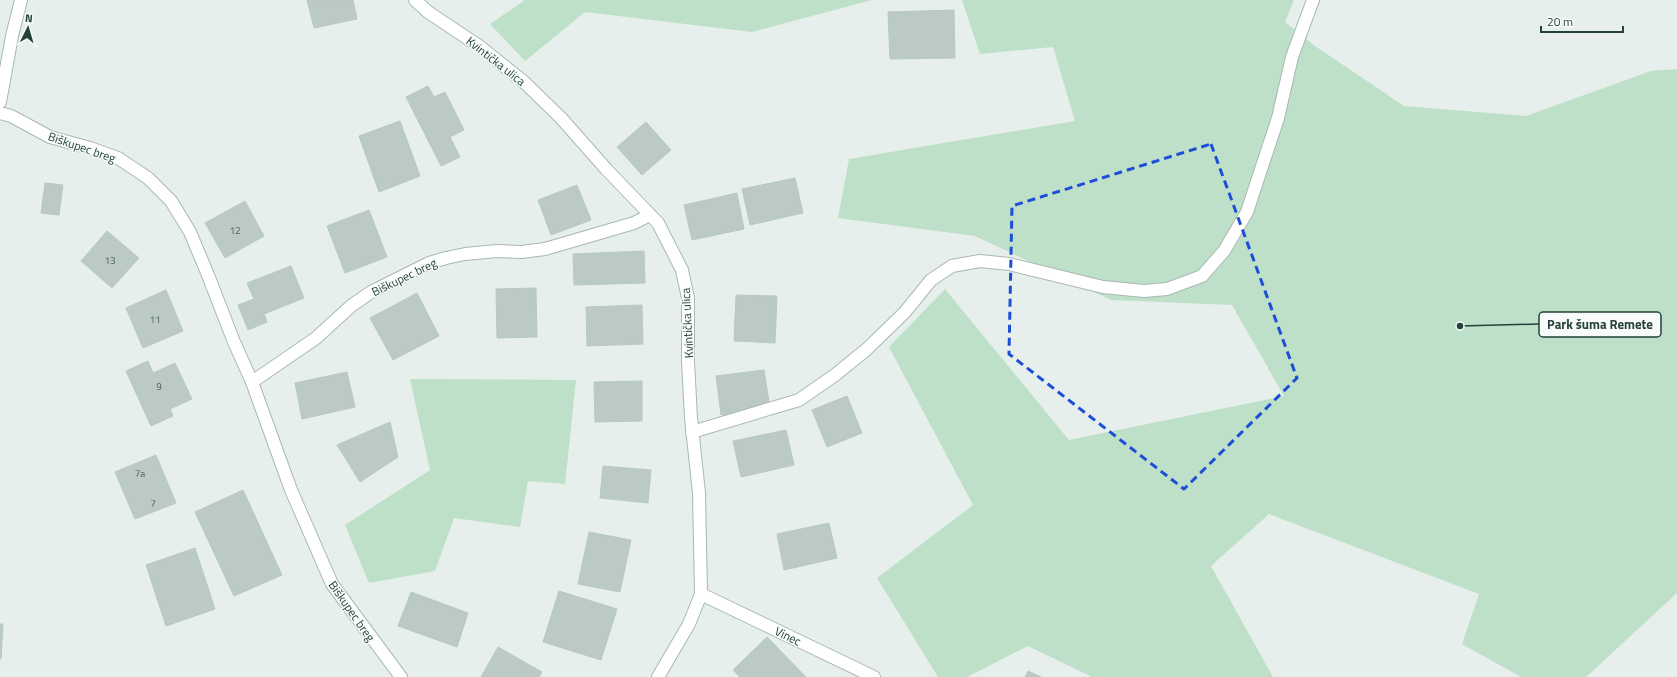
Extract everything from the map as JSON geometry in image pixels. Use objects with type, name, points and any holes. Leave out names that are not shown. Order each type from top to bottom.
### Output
[{"type":"street","points":[[0,102],[12,36],[21,0]]},
{"type":"street","name":"Kvintička ulica","points":[[414,0],[428,12],[479,46],[524,82],[561,118],[607,170],[658,223],[682,270],[688,298],[688,361],[692,432],[699,493],[701,594],[689,624],[658,677]]},
{"type":"street","points":[[692,432],[799,400],[835,375],[867,349],[905,312],[931,280],[952,266],[980,261],[1009,264],[1104,287],[1144,291],[1167,289],[1202,276],[1224,251],[1247,212],[1278,118],[1292,56],[1313,0]]},
{"type":"street","name":"Biškupec breg","points":[[0,113],[11,116],[50,137],[90,148],[118,158],[148,178],[171,201],[190,232],[234,342],[252,382],[291,490],[332,584],[401,677]]},
{"type":"street","name":"Biškupec breg","points":[[252,382],[316,338],[351,306],[371,292],[428,264],[465,254],[497,251],[521,252],[545,249],[634,223],[650,215]]},
{"type":"street","name":"Vinec","points":[[701,594],[874,677]]},
{"type":"highlighted area","points":[[1211,144],[1297,378],[1184,489],[1009,354],[1012,206]]},
{"type":"green space","points":[[525,0],[872,0],[752,32],[585,12],[525,61],[490,24]]},
{"type":"green space","points":[[962,0],[1294,0],[1285,22],[1315,46],[1404,106],[1526,116],[1651,71],[1677,69],[1677,593],[1586,677],[1521,677],[1462,644],[1479,594],[1269,514],[1211,566],[1273,677],[1092,677],[1028,646],[967,677],[938,677],[877,578],[973,505],[889,347],[945,289],[1069,440],[1284,396],[1232,305],[1111,300],[975,236],[838,218],[849,159],[1075,121],[1053,47],[980,54]]},
{"type":"green space","points":[[410,379],[576,380],[565,484],[528,481],[520,527],[454,518],[435,571],[369,583],[345,525],[430,470]]},
{"type":"building","points":[[307,0],[353,0],[357,19],[314,28]]},
{"type":"building","points":[[954,10],[955,58],[890,59],[888,12]]},
{"type":"building","points":[[428,86],[434,97],[445,92],[464,130],[450,137],[460,157],[441,166],[406,97]]},
{"type":"building","points":[[400,121],[420,176],[379,192],[359,136]]},
{"type":"building","points":[[646,122],[671,150],[642,175],[617,147]]},
{"type":"building","points":[[795,178],[803,213],[750,225],[742,189]]},
{"type":"building","points":[[45,183],[63,185],[59,215],[41,213]]},
{"type":"building","points":[[577,185],[591,220],[551,235],[538,200]]},
{"type":"building","points":[[737,193],[744,229],[692,240],[684,205]]},
{"type":"building","points":[[245,201],[264,236],[225,258],[205,223]]},
{"type":"building","points":[[369,210],[387,257],[345,273],[327,226]]},
{"type":"building","points":[[107,231],[139,258],[112,288],[81,261]]},
{"type":"building","points":[[644,251],[645,283],[574,285],[573,254]]},
{"type":"building","points":[[291,266],[304,298],[264,314],[267,322],[248,330],[238,305],[254,299],[247,283]]},
{"type":"building","points":[[536,288],[537,337],[497,338],[496,289]]},
{"type":"building","points":[[166,290],[183,331],[143,348],[126,308]]},
{"type":"building","points":[[417,293],[439,336],[393,360],[370,318]]},
{"type":"building","points":[[736,295],[777,296],[775,343],[734,341]]},
{"type":"building","points":[[642,305],[643,344],[587,346],[586,307]]},
{"type":"building","points":[[148,361],[153,373],[175,363],[192,399],[170,409],[173,416],[151,426],[126,371]]},
{"type":"building","points":[[764,370],[770,408],[721,415],[716,376]]},
{"type":"building","points":[[347,372],[355,407],[302,419],[295,383]]},
{"type":"building","points":[[642,381],[642,421],[595,422],[594,382]]},
{"type":"building","points":[[847,396],[862,433],[827,447],[812,410]]},
{"type":"building","points":[[390,422],[398,457],[360,482],[337,445]]},
{"type":"building","points":[[786,430],[794,465],[741,477],[733,441]]},
{"type":"building","points":[[156,455],[176,503],[135,519],[115,472]]},
{"type":"building","points":[[603,466],[651,470],[648,503],[600,498]]},
{"type":"building","points":[[243,490],[282,575],[234,596],[195,512]]},
{"type":"building","points":[[829,523],[837,558],[784,570],[777,534]]},
{"type":"building","points":[[589,532],[631,540],[620,592],[578,584]]},
{"type":"building","points":[[195,548],[215,609],[166,626],[146,565]]},
{"type":"building","points":[[559,591],[617,609],[601,660],[543,642]]},
{"type":"building","points":[[411,592],[468,613],[457,647],[398,626]]},
{"type":"building","points":[[0,624],[3,624],[1,659],[0,659]]},
{"type":"building","points":[[767,637],[806,677],[740,677],[733,670]]},
{"type":"building","points":[[498,647],[542,672],[539,677],[481,677]]},
{"type":"building","points":[[1028,671],[1041,677],[1025,677]]},
{"type":"place","name":"Park šuma Remete","points":[[1460,326]]}]
